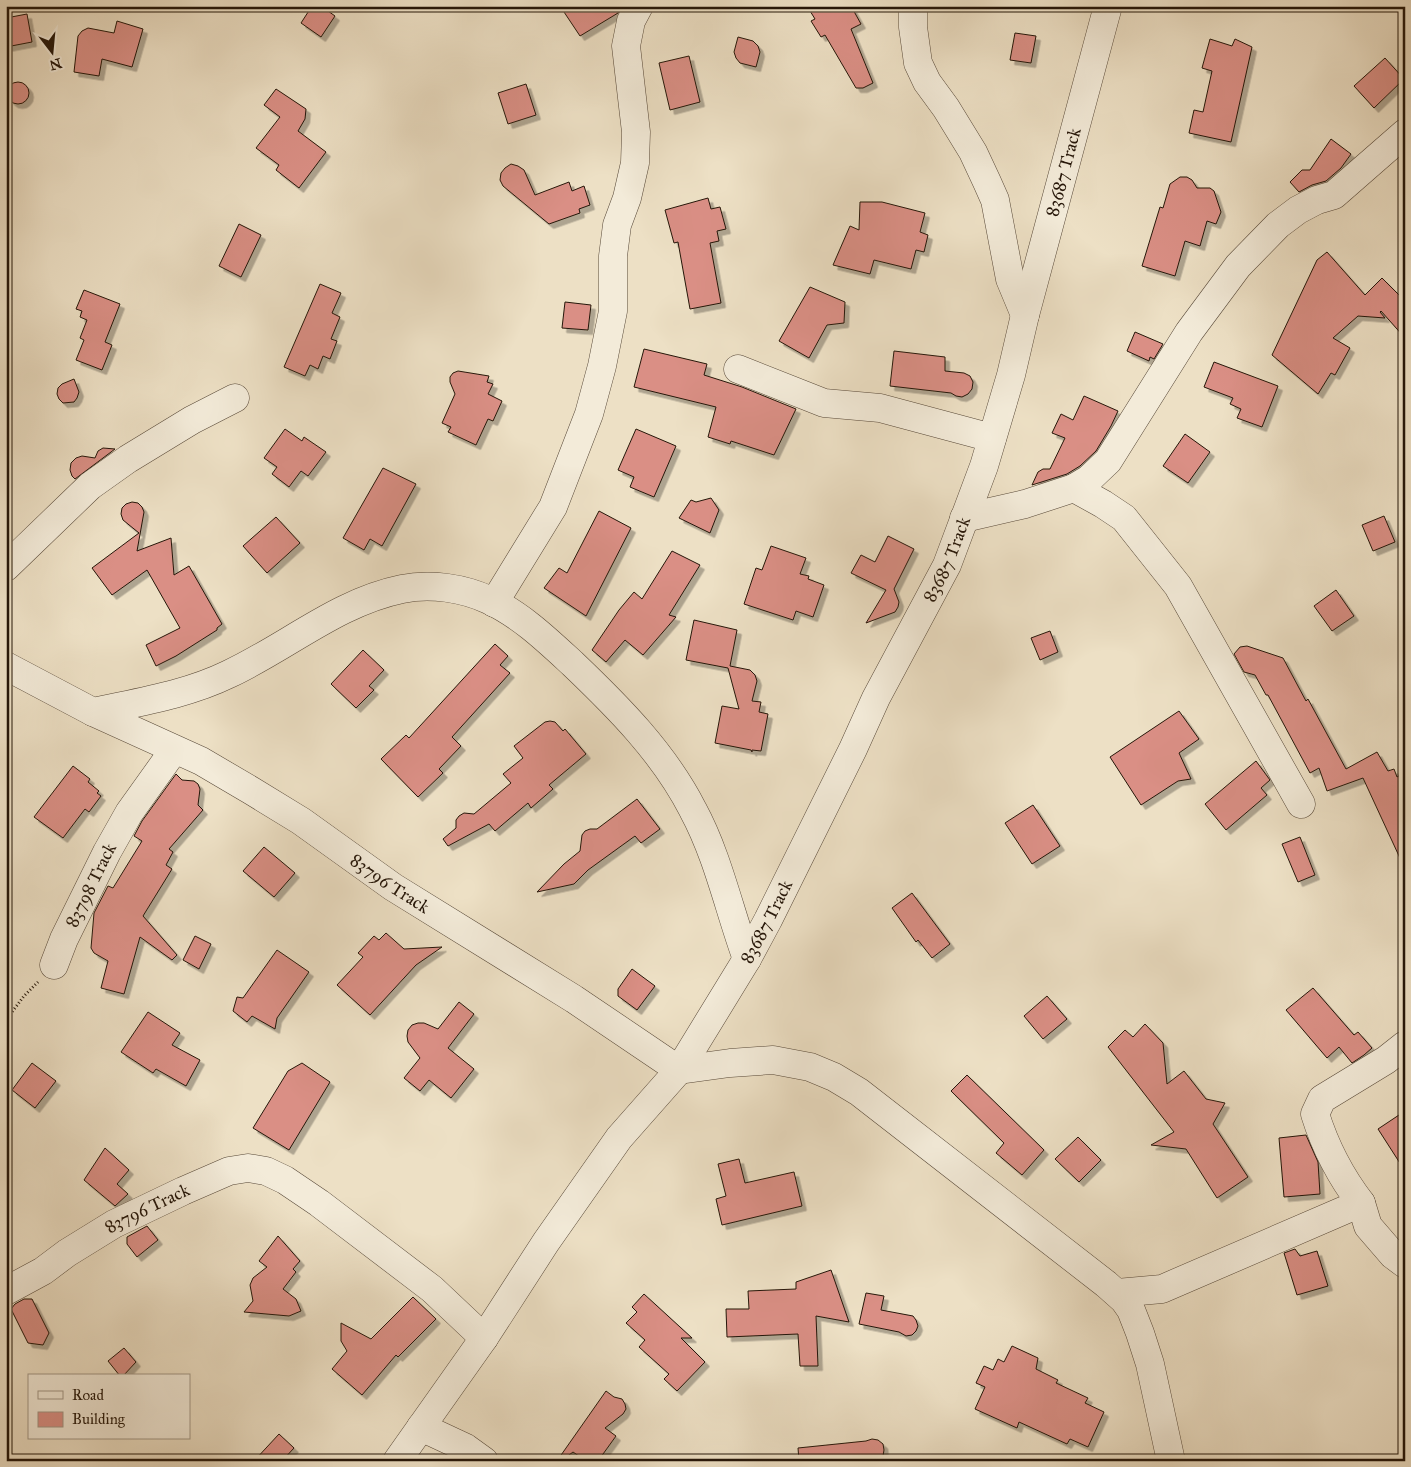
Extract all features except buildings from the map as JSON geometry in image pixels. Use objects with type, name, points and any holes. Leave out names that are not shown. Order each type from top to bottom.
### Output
[{"type":"street","points":[[494,603],[552,507],[589,414],[602,366],[613,311],[613,256],[617,225],[627,198],[635,163],[636,132],[626,46],[631,22],[640,6]]},
{"type":"street","points":[[913,6],[913,27],[918,63],[927,82],[946,108],[973,152],[988,182],[995,200],[1010,279],[1025,315]]},
{"type":"street","name":"83687 Track","points":[[397,1461],[484,1338],[546,1242],[619,1138],[679,1070],[747,959],[768,920],[876,698],[947,565],[992,438],[1011,375],[1025,315],[1108,6]]},
{"type":"street","points":[[964,518],[1025,504],[1074,488],[1089,479],[1108,461],[1188,332],[1238,266],[1278,225],[1317,200],[1334,195],[1405,133]]},
{"type":"street","points":[[738,370],[824,403],[887,410],[992,438]]},
{"type":"street","points":[[6,567],[90,486],[128,459],[192,420],[235,398]]},
{"type":"street","points":[[1074,488],[1124,518],[1178,586],[1301,804]]},
{"type":"street","points":[[93,712],[207,684],[266,655],[352,605],[383,594],[403,589],[441,587],[466,592],[511,612],[535,630],[609,699],[647,741],[680,786],[711,848],[747,959]]},
{"type":"street","name":"83796 Track","points":[[6,666],[93,712],[201,761],[260,796],[301,822],[393,887],[574,999],[679,1070]]},
{"type":"street","name":"83798 Track","points":[[54,965],[64,939],[107,852],[129,813],[174,750]]},
{"type":"street","points":[[1405,1045],[1386,1060],[1322,1099],[1315,1114],[1323,1140],[1342,1176],[1361,1203],[1368,1226],[1393,1255],[1405,1264]]},
{"type":"street","points":[[679,1070],[730,1063],[773,1060],[810,1067],[834,1077],[859,1092],[1117,1293],[1131,1310],[1150,1364],[1171,1461]]},
{"type":"street","name":"83796 Track","points":[[6,1291],[43,1271],[67,1253],[114,1224],[223,1174],[248,1168],[266,1171],[285,1180],[319,1203],[432,1289],[484,1338]]},
{"type":"street","points":[[1117,1293],[1162,1289],[1361,1203]]},
{"type":"street","points":[[421,1427],[466,1448],[484,1461]]},
{"type":"path","points":[[6,1020],[24,996],[54,965]]}]
